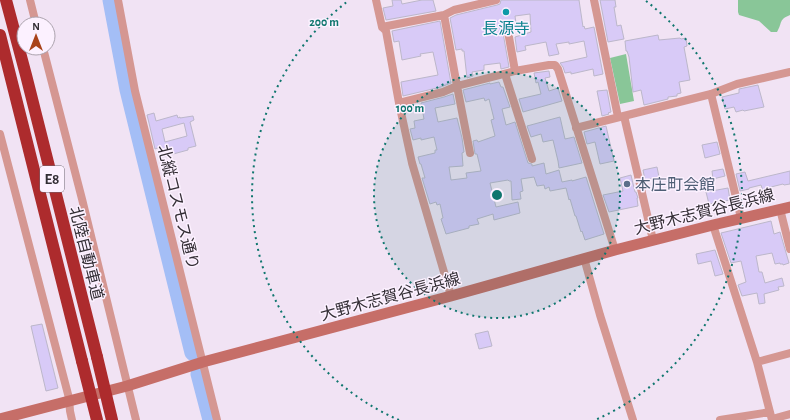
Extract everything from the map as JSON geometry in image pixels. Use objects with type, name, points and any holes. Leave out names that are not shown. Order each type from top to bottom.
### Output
[{"type":"highway","name":"北陸自動車道","points":[[6,0],[112,420]]},
{"type":"highway","name":"北陸自動車道","points":[[0,35],[97,420]]},
{"type":"main road","name":"大野木志賀谷長浜線","points":[[0,419],[127,386],[203,362],[451,296],[584,258],[785,208]]},
{"type":"street","points":[[30,0],[34,16]]},
{"type":"street","name":"北縦コスモス通り","points":[[118,0],[135,91],[217,420]]},
{"type":"street","points":[[376,0],[382,27],[386,31],[412,163],[451,296]]},
{"type":"street","points":[[382,27],[444,15],[454,10],[496,0]]},
{"type":"street","points":[[594,0],[621,117],[653,240]]},
{"type":"street","points":[[444,15],[470,153]]},
{"type":"street","points":[[507,26],[515,71]]},
{"type":"street","points":[[45,56],[136,420]]},
{"type":"street","points":[[399,103],[515,71],[555,65],[558,69],[615,250]]},
{"type":"street","points":[[576,128],[711,94],[737,84],[790,72]]},
{"type":"street","points":[[505,74],[532,159]]},
{"type":"street","points":[[711,94],[741,218]]},
{"type":"street","points":[[0,134],[70,401],[72,420]]},
{"type":"street","points":[[785,208],[790,249]]},
{"type":"street","points":[[712,225],[757,362],[771,417]]},
{"type":"street","points":[[584,258],[633,420]]},
{"type":"street","points":[[757,362],[790,353]]},
{"type":"street","points":[[720,420],[771,417],[790,414]]},
{"type":"green space","points":[[738,0],[790,0],[790,15],[782,20],[777,32],[771,32],[759,21],[739,15]]},
{"type":"green space","points":[[626,54],[634,101],[620,104],[610,58]]},
{"type":"building","points":[[392,0],[401,0],[402,4],[422,0],[433,0],[436,11],[386,20],[383,8],[393,6]]},
{"type":"building","points":[[501,0],[579,0],[583,27],[584,26],[585,29],[594,27],[603,74],[594,76],[593,69],[571,74],[571,72],[565,73],[560,63],[587,57],[584,41],[569,44],[569,42],[556,44],[559,54],[549,56],[546,42],[525,46],[526,50],[517,52],[515,37],[531,32],[530,14],[515,16],[516,23],[506,21],[502,24],[509,67],[501,69],[500,63],[484,65],[484,70],[472,72],[473,76],[467,78],[464,51],[462,51],[462,49],[456,50],[450,18],[456,15],[500,4]]},
{"type":"building","points":[[600,0],[615,0],[616,7],[614,7],[617,26],[621,25],[624,39],[608,42]]},
{"type":"building","points":[[440,21],[451,83],[441,87],[403,96],[401,82],[438,75],[433,52],[420,54],[421,56],[402,60],[399,41],[394,42],[392,31]]},
{"type":"building","points":[[658,35],[659,40],[686,38],[687,46],[684,47],[690,80],[679,82],[681,93],[677,94],[677,96],[668,97],[668,99],[644,105],[641,90],[633,92],[629,57],[626,51],[625,41]]},
{"type":"building","points":[[549,71],[550,77],[545,78],[549,91],[558,88],[562,101],[523,112],[519,99],[541,94],[538,82],[536,83],[534,73]]},
{"type":"building","points":[[499,82],[501,87],[503,87],[510,107],[502,109],[506,125],[515,122],[528,163],[532,164],[532,166],[544,163],[546,174],[559,170],[562,182],[586,177],[604,234],[585,240],[570,199],[569,200],[566,188],[550,191],[549,187],[545,189],[544,185],[537,186],[534,177],[521,179],[523,191],[520,192],[521,199],[512,200],[511,181],[508,180],[490,183],[496,207],[518,202],[520,213],[494,220],[493,214],[477,219],[479,224],[446,234],[441,219],[443,218],[440,204],[437,205],[436,202],[430,204],[422,178],[425,178],[418,157],[435,153],[435,150],[437,150],[434,137],[413,140],[410,129],[415,128],[414,121],[424,119],[421,103],[453,94],[455,104],[435,108],[438,122],[457,118],[462,138],[464,152],[462,153],[463,166],[449,167],[451,180],[467,178],[466,173],[481,171],[477,154],[475,154],[473,141],[477,140],[478,142],[495,136],[491,120],[494,119],[489,99],[485,101],[484,98],[466,102],[463,90]]},
{"type":"building","points":[[758,85],[764,107],[736,112],[734,107],[725,109],[722,97],[739,93],[739,89]]},
{"type":"building","points":[[607,90],[611,112],[602,116],[597,91]]},
{"type":"building","points":[[154,113],[156,121],[177,115],[178,118],[193,116],[194,120],[190,122],[196,146],[188,148],[188,150],[162,157],[160,147],[155,149],[147,115]],"holes":[[[184,123],[187,136],[165,142],[162,129]]]},
{"type":"building","points":[[560,117],[565,139],[574,137],[582,163],[559,168],[553,140],[543,142],[541,134],[531,137],[527,126]]},
{"type":"building","points":[[606,126],[614,161],[600,164],[595,142],[587,144],[584,132]]},
{"type":"building","points":[[717,142],[720,154],[705,158],[702,145]]},
{"type":"building","points":[[657,167],[659,177],[645,180],[643,170]]},
{"type":"building","points":[[723,169],[725,176],[713,179],[712,171]]},
{"type":"building","points":[[790,171],[790,184],[771,187],[772,189],[763,191],[761,185],[740,191],[736,174],[745,172],[748,181]]},
{"type":"building","name":"本庄町会館","points":[[631,175],[638,198],[638,206],[609,212],[603,195],[623,191],[620,178]]},
{"type":"building","points":[[728,188],[730,200],[709,204],[706,192]]},
{"type":"building","points":[[771,221],[774,234],[780,232],[789,263],[783,265],[780,263],[775,264],[772,253],[756,256],[759,272],[762,272],[765,283],[782,278],[784,286],[778,287],[779,290],[764,294],[765,303],[759,304],[757,293],[742,296],[738,285],[746,282],[741,261],[731,263],[721,233]]},
{"type":"building","points":[[715,250],[723,274],[715,276],[711,261],[698,264],[696,254]]},
{"type":"building","points":[[42,324],[58,388],[46,391],[31,326]]},
{"type":"building","points":[[488,331],[492,346],[479,349],[475,334]]},
{"type":"waterway","points":[[110,0],[127,90],[192,353]]},
{"type":"waterway","points":[[198,374],[210,420]]},
{"type":"place","name":"長源寺","points":[[506,12]]},
{"type":"place","name":"本庄町会館","points":[[627,184]]}]
